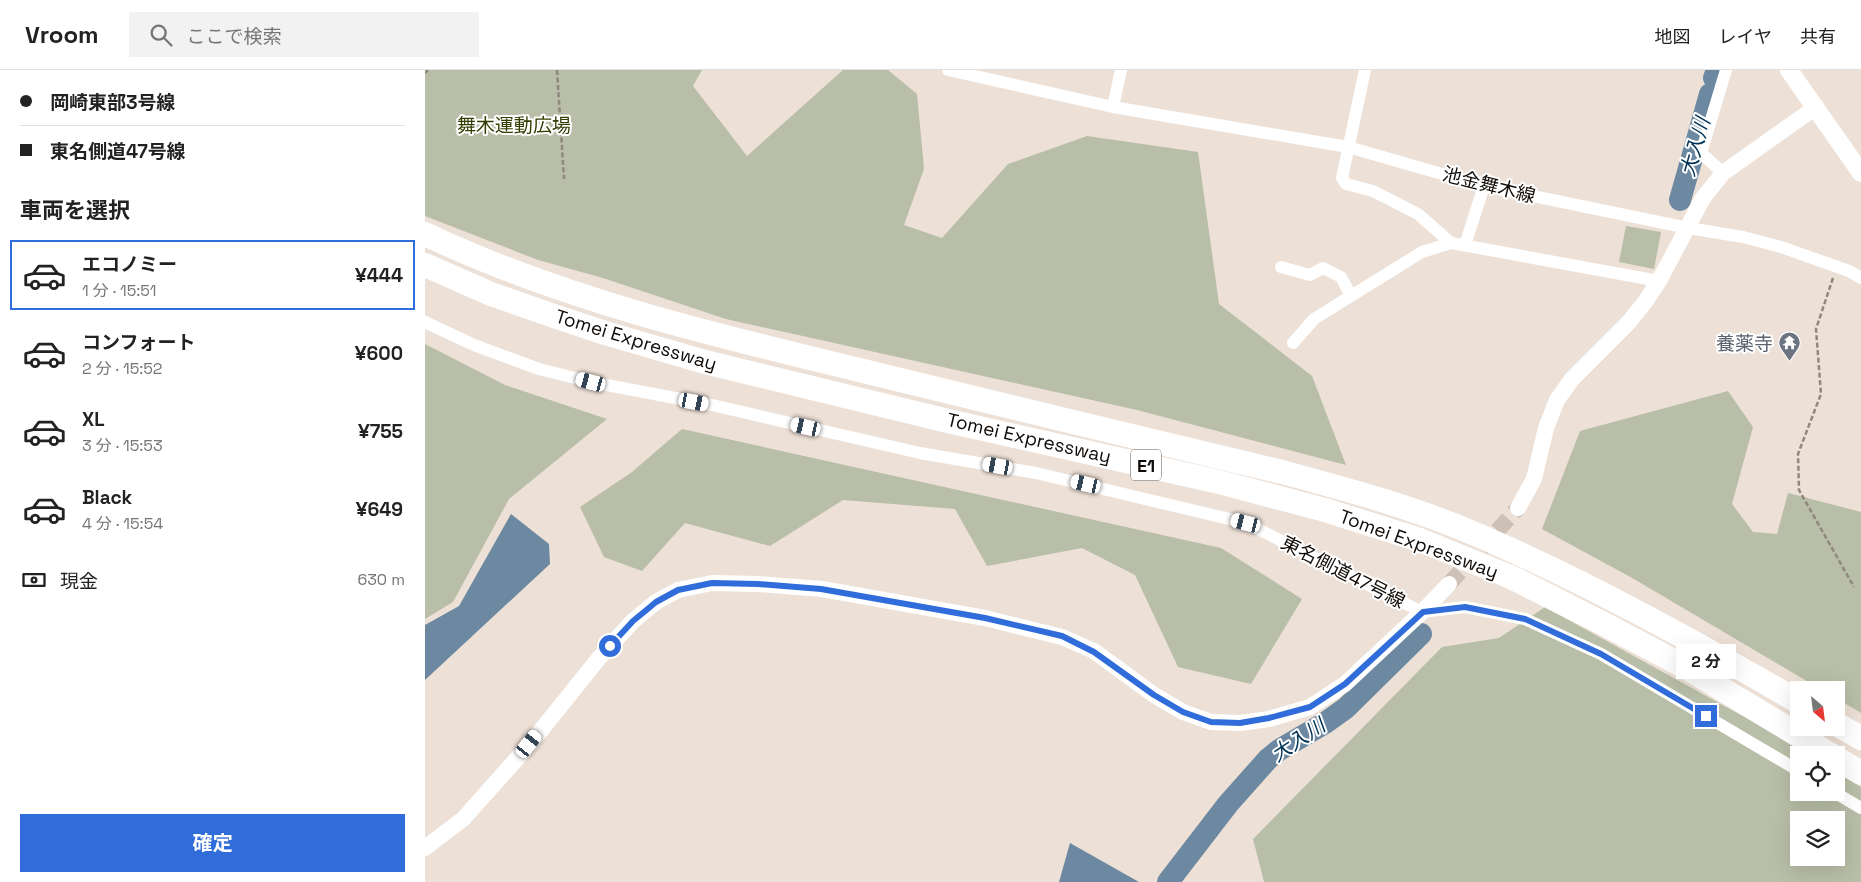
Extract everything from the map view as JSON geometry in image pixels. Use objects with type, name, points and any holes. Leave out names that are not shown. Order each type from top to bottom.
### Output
[{"type":"highway","name":"Tomei Expressway","points":[[425,234],[539,282],[665,322],[1282,472],[1381,499],[1479,536],[1594,590],[1699,644],[1790,697]]},
{"type":"highway","name":"Tomei Expressway","points":[[425,265],[491,294],[554,316],[705,362],[1219,482],[1325,510],[1420,540],[1513,578],[1607,625],[1689,669],[1816,746]]},
{"type":"highway","points":[[1845,729],[1861,738]]},
{"type":"highway","points":[[1845,763],[1861,773]]},
{"type":"main road","points":[[1789,70],[1861,173]]},
{"type":"street","name":"池金舞木線","points":[[948,70],[1113,107],[1348,147],[1483,186],[1771,244],[1837,267],[1861,278]]},
{"type":"street","points":[[1113,107],[1121,70]]},
{"type":"street","points":[[1365,70],[1342,178],[1346,184],[1373,191],[1418,214],[1451,243]]},
{"type":"street","points":[[1723,174],[1701,153],[1726,70]]},
{"type":"street","points":[[1518,508],[1534,479],[1546,428],[1557,400],[1572,379],[1629,322],[1645,302],[1659,281],[1703,198],[1723,174],[1816,107]]},
{"type":"street","points":[[1465,245],[1483,186]]},
{"type":"street","points":[[1293,344],[1314,319],[1422,252],[1451,243],[1659,281]]},
{"type":"street","points":[[1281,267],[1310,275],[1323,268],[1341,277],[1351,296]]},
{"type":"street","name":"東名側道47号線","points":[[425,322],[474,345],[539,369],[591,382],[712,405],[920,452],[1036,473],[1246,523],[1423,612],[1465,607],[1525,619],[1601,654],[1790,766]]},
{"type":"street","points":[[425,848],[463,819],[529,744],[599,658],[633,621],[656,602],[678,590],[712,583],[758,584],[821,589],[994,620],[1062,636],[1094,652],[1154,695],[1183,712],[1211,722],[1240,723],[1269,718],[1310,707],[1345,684],[1423,612],[1449,584]]},
{"type":"street","points":[[1845,799],[1861,808]]},
{"type":"path","points":[[425,73],[428,70]]},
{"type":"path","points":[[557,70],[564,179]]},
{"type":"path","points":[[1837,267],[1817,329],[1821,394],[1798,454],[1799,490],[1854,587]]},
{"type":"green space","name":"舞木運動広場","points":[[425,70],[702,70],[693,86],[747,156],[843,70],[888,70],[917,94],[924,169],[904,225],[942,238],[1008,164],[1087,136],[1198,152],[1219,304],[1312,376],[1346,465],[1137,410],[726,319],[603,278],[538,260],[425,216]]},
{"type":"green space","points":[[1626,226],[1661,232],[1654,269],[1619,262]]},
{"type":"green space","points":[[425,344],[505,385],[607,419],[509,499],[453,602],[425,619]]},
{"type":"green space","points":[[1728,391],[1753,427],[1732,504],[1753,532],[1777,534],[1788,493],[1861,512],[1861,713],[1845,703],[1845,681],[1807,681],[1634,579],[1542,529],[1580,431]]},
{"type":"green space","points":[[682,429],[1221,548],[1302,599],[1251,684],[1178,667],[1135,575],[1082,548],[987,566],[955,509],[843,500],[770,546],[685,523],[642,571],[604,557],[580,507],[632,472]]},
{"type":"green space","points":[[1545,607],[1766,729],[1794,746],[1790,746],[1790,801],[1845,801],[1845,777],[1861,787],[1861,882],[1264,882],[1253,839],[1442,647],[1499,638]]},
{"type":"water","points":[[511,514],[549,544],[550,564],[425,680],[425,625],[459,606]]},
{"type":"water","points":[[1070,843],[1139,882],[1059,882]]},
{"type":"waterway","name":"大入川","points":[[1714,78],[1717,70]]},
{"type":"waterway","name":"大入川","points":[[1680,200],[1710,94]]},
{"type":"waterway","name":"大入川","points":[[1168,882],[1228,804],[1268,759],[1279,750],[1325,723],[1346,708],[1421,634]]},
{"type":"tunnel","points":[[1449,584],[1518,508]]},
{"type":"place","name":"養薬寺","points":[[1789,362]]},
{"type":"route","points":[[610,646],[633,621],[656,602],[678,590],[712,583],[758,584],[821,589],[985,618],[1062,636],[1094,652],[1154,695],[1183,712],[1211,722],[1240,723],[1269,718],[1310,707],[1345,684],[1423,612],[1465,607],[1525,619],[1601,654],[1706,716]]}]
